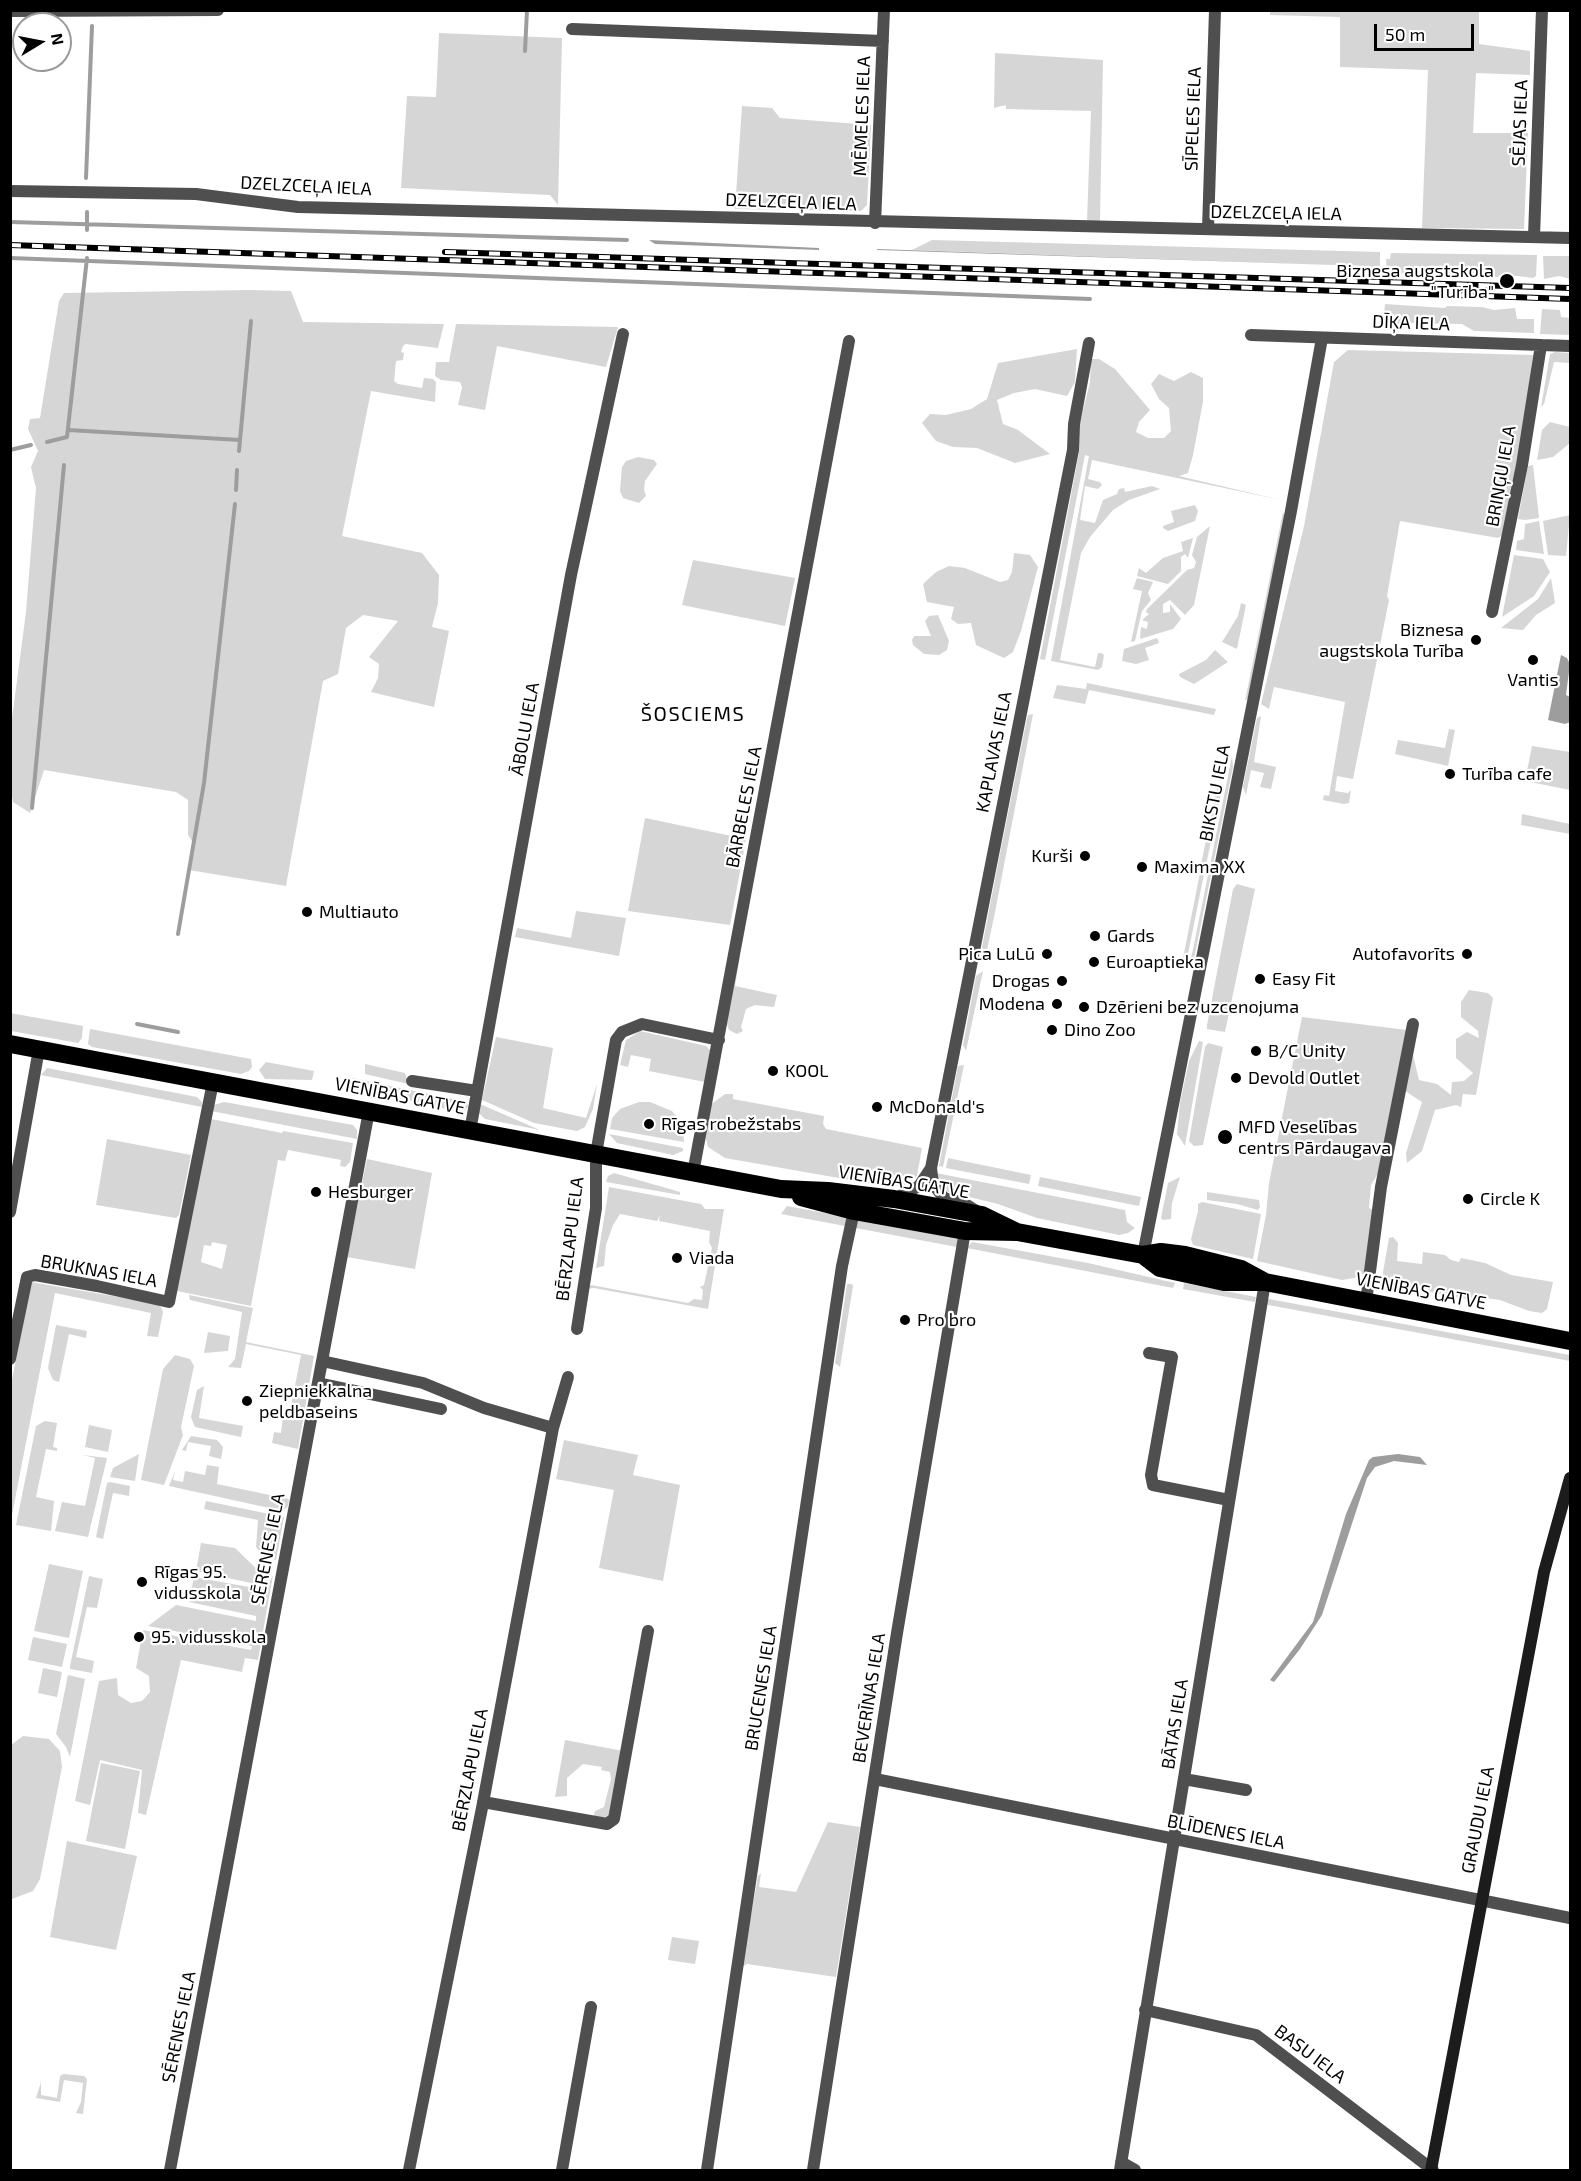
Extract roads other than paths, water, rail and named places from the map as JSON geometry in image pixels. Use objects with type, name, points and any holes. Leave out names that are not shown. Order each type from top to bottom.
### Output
[{"type":"highway","name":"VIENĪBAS GATVE","points":[[10,1044],[781,1189],[828,1191],[894,1199],[982,1215],[1017,1232]]},
{"type":"highway","name":"VIENĪBAS GATVE","points":[[781,1189],[823,1204],[965,1231],[1017,1232],[1143,1255],[1161,1252],[1185,1255],[1241,1269],[1264,1282],[1570,1341]]},
{"type":"main road","name":"GRAUDU IELA","points":[[1432,2170],[1480,1901],[1544,1572],[1570,1478]]},
{"type":"street","points":[[10,11],[218,10]]},
{"type":"street","name":"MĒMELES IELA","points":[[875,223],[884,10]]},
{"type":"street","name":"SĪPELES IELA","points":[[1208,229],[1215,10]]},
{"type":"street","name":"SĒJAS IELA","points":[[1534,237],[1542,10]]},
{"type":"street","points":[[572,29],[883,41]]},
{"type":"street","name":"DZELZCEĻA IELA","points":[[10,191],[196,194],[298,207],[555,211],[875,223],[1570,238]]},
{"type":"street","name":"ĀBOLU IELA","points":[[470,1131],[571,575],[622,334]]},
{"type":"street","name":"DĪĶA IELA","points":[[1251,335],[1570,346]]},
{"type":"street","name":"BIKSTU IELA","points":[[1143,1255],[1291,511],[1322,338]]},
{"type":"street","name":"BĀRBELES IELA","points":[[693,1173],[849,341]]},
{"type":"street","name":"KAPLAVAS IELA","points":[[931,1168],[1073,450],[1074,424],[1089,343]]},
{"type":"street","name":"BRIŅĢU IELA","points":[[1492,612],[1522,465],[1541,345]]},
{"type":"street","name":"BĒRZLAPU IELA","points":[[577,1329],[596,1208],[596,1154],[616,1040],[622,1032],[642,1024],[719,1040]]},
{"type":"street","points":[[1366,1302],[1381,1187],[1413,1024]]},
{"type":"street","points":[[10,1212],[39,1049]]},
{"type":"street","points":[[412,1081],[477,1091]]},
{"type":"street","name":"BRUKNAS IELA","points":[[10,1359],[27,1277],[35,1275],[169,1302],[213,1082]]},
{"type":"street","name":"SĒRENES IELA","points":[[170,2170],[369,1111]]},
{"type":"street","points":[[894,1199],[919,1186],[931,1168]]},
{"type":"street","points":[[931,1168],[933,1184],[944,1197],[962,1202],[982,1215]]},
{"type":"street","name":"BRUCENES IELA","points":[[706,2170],[842,1266],[854,1211]]},
{"type":"street","name":"BEVERĪNAS IELA","points":[[813,2170],[965,1231]]},
{"type":"street","name":"BĀTAS IELA","points":[[1120,2166],[1264,1282]]},
{"type":"street","points":[[1149,1353],[1172,1357],[1151,1475],[1153,1485],[1229,1500]]},
{"type":"street","points":[[322,1361],[423,1383],[484,1408],[553,1428]]},
{"type":"street","name":"BĒRZLAPU IELA","points":[[409,2170],[483,1802],[553,1428],[568,1377]]},
{"type":"street","points":[[318,1383],[441,1409]]},
{"type":"street","points":[[483,1802],[607,1824],[614,1819],[648,1631]]},
{"type":"street","name":"BLĪDENES IELA","points":[[875,1779],[1570,1918]]},
{"type":"street","points":[[1184,1779],[1246,1790]]},
{"type":"street","points":[[562,2170],[591,2007]]},
{"type":"street","name":"BASU IELA","points":[[1145,2010],[1256,2035],[1432,2170]]},
{"type":"street","points":[[1120,2166],[1135,2170]]},
{"type":"waterway","points":[[525,51],[527,10]]},
{"type":"waterway","points":[[86,178],[92,26]]},
{"type":"waterway","points":[[87,212],[87,230]]},
{"type":"waterway","points":[[10,222],[627,240]]},
{"type":"waterway","points":[[10,258],[1090,299]]},
{"type":"waterway","points":[[47,442],[67,437],[87,258]]},
{"type":"waterway","points":[[239,451],[251,321]]},
{"type":"waterway","points":[[68,430],[240,440]]},
{"type":"waterway","points":[[10,450],[31,445]]},
{"type":"waterway","points":[[32,808],[64,465]]},
{"type":"waterway","points":[[236,490],[237,470]]},
{"type":"waterway","points":[[178,934],[204,783],[235,504]]},
{"type":"waterway","points":[[137,1024],[178,1032]]},
{"type":"railway","points":[[10,245],[1570,299]]},
{"type":"railway","points":[[445,252],[1570,288]]},
{"type":"place","name":"Biznesa augstskola \"Turība\"","points":[[1507,281]]},
{"type":"place","name":"Biznesa augstskola Turība","points":[[1476,640]]},
{"type":"place","name":"Vantis","points":[[1533,660]]},
{"type":"place","name":"Turība cafe","points":[[1450,774]]},
{"type":"place","name":"Kurši","points":[[1085,856]]},
{"type":"place","name":"Maxima XX","points":[[1142,867]]},
{"type":"place","name":"Multiauto","points":[[307,912]]},
{"type":"place","name":"Gards","points":[[1095,936]]},
{"type":"place","name":"Pica LuLū","points":[[1047,954]]},
{"type":"place","name":"Autofavorīts","points":[[1467,954]]},
{"type":"place","name":"Euroaptieka","points":[[1094,962]]},
{"type":"place","name":"Easy Fit","points":[[1260,979]]},
{"type":"place","name":"Drogas","points":[[1062,981]]},
{"type":"place","name":"Modena","points":[[1057,1004]]},
{"type":"place","name":"Dzērieni bez uzcenojuma","points":[[1084,1007]]},
{"type":"place","name":"Dino Zoo","points":[[1052,1030]]},
{"type":"place","name":"B/C Unity","points":[[1256,1051]]},
{"type":"place","name":"KOOL","points":[[773,1071]]},
{"type":"place","name":"Devold Outlet","points":[[1236,1078]]},
{"type":"place","name":"McDonald's","points":[[877,1107]]},
{"type":"place","name":"Rīgas robežstabs","points":[[649,1124]]},
{"type":"place","name":"MFD Veselības centrs Pārdaugava","points":[[1225,1137]]},
{"type":"place","name":"Hesburger","points":[[316,1192]]},
{"type":"place","name":"Circle K","points":[[1468,1199]]},
{"type":"place","name":"Viada","points":[[677,1258]]},
{"type":"place","name":"Pro bro","points":[[905,1320]]},
{"type":"place","name":"Ziepniekkalna peldbaseins","points":[[247,1401]]},
{"type":"place","name":"Rīgas 95. vidusskola","points":[[142,1582]]},
{"type":"place","name":"95. vidusskola","points":[[139,1637]]},
{"type":"district","name":"ŠOSCIEMS","points":[[693,714]]}]
